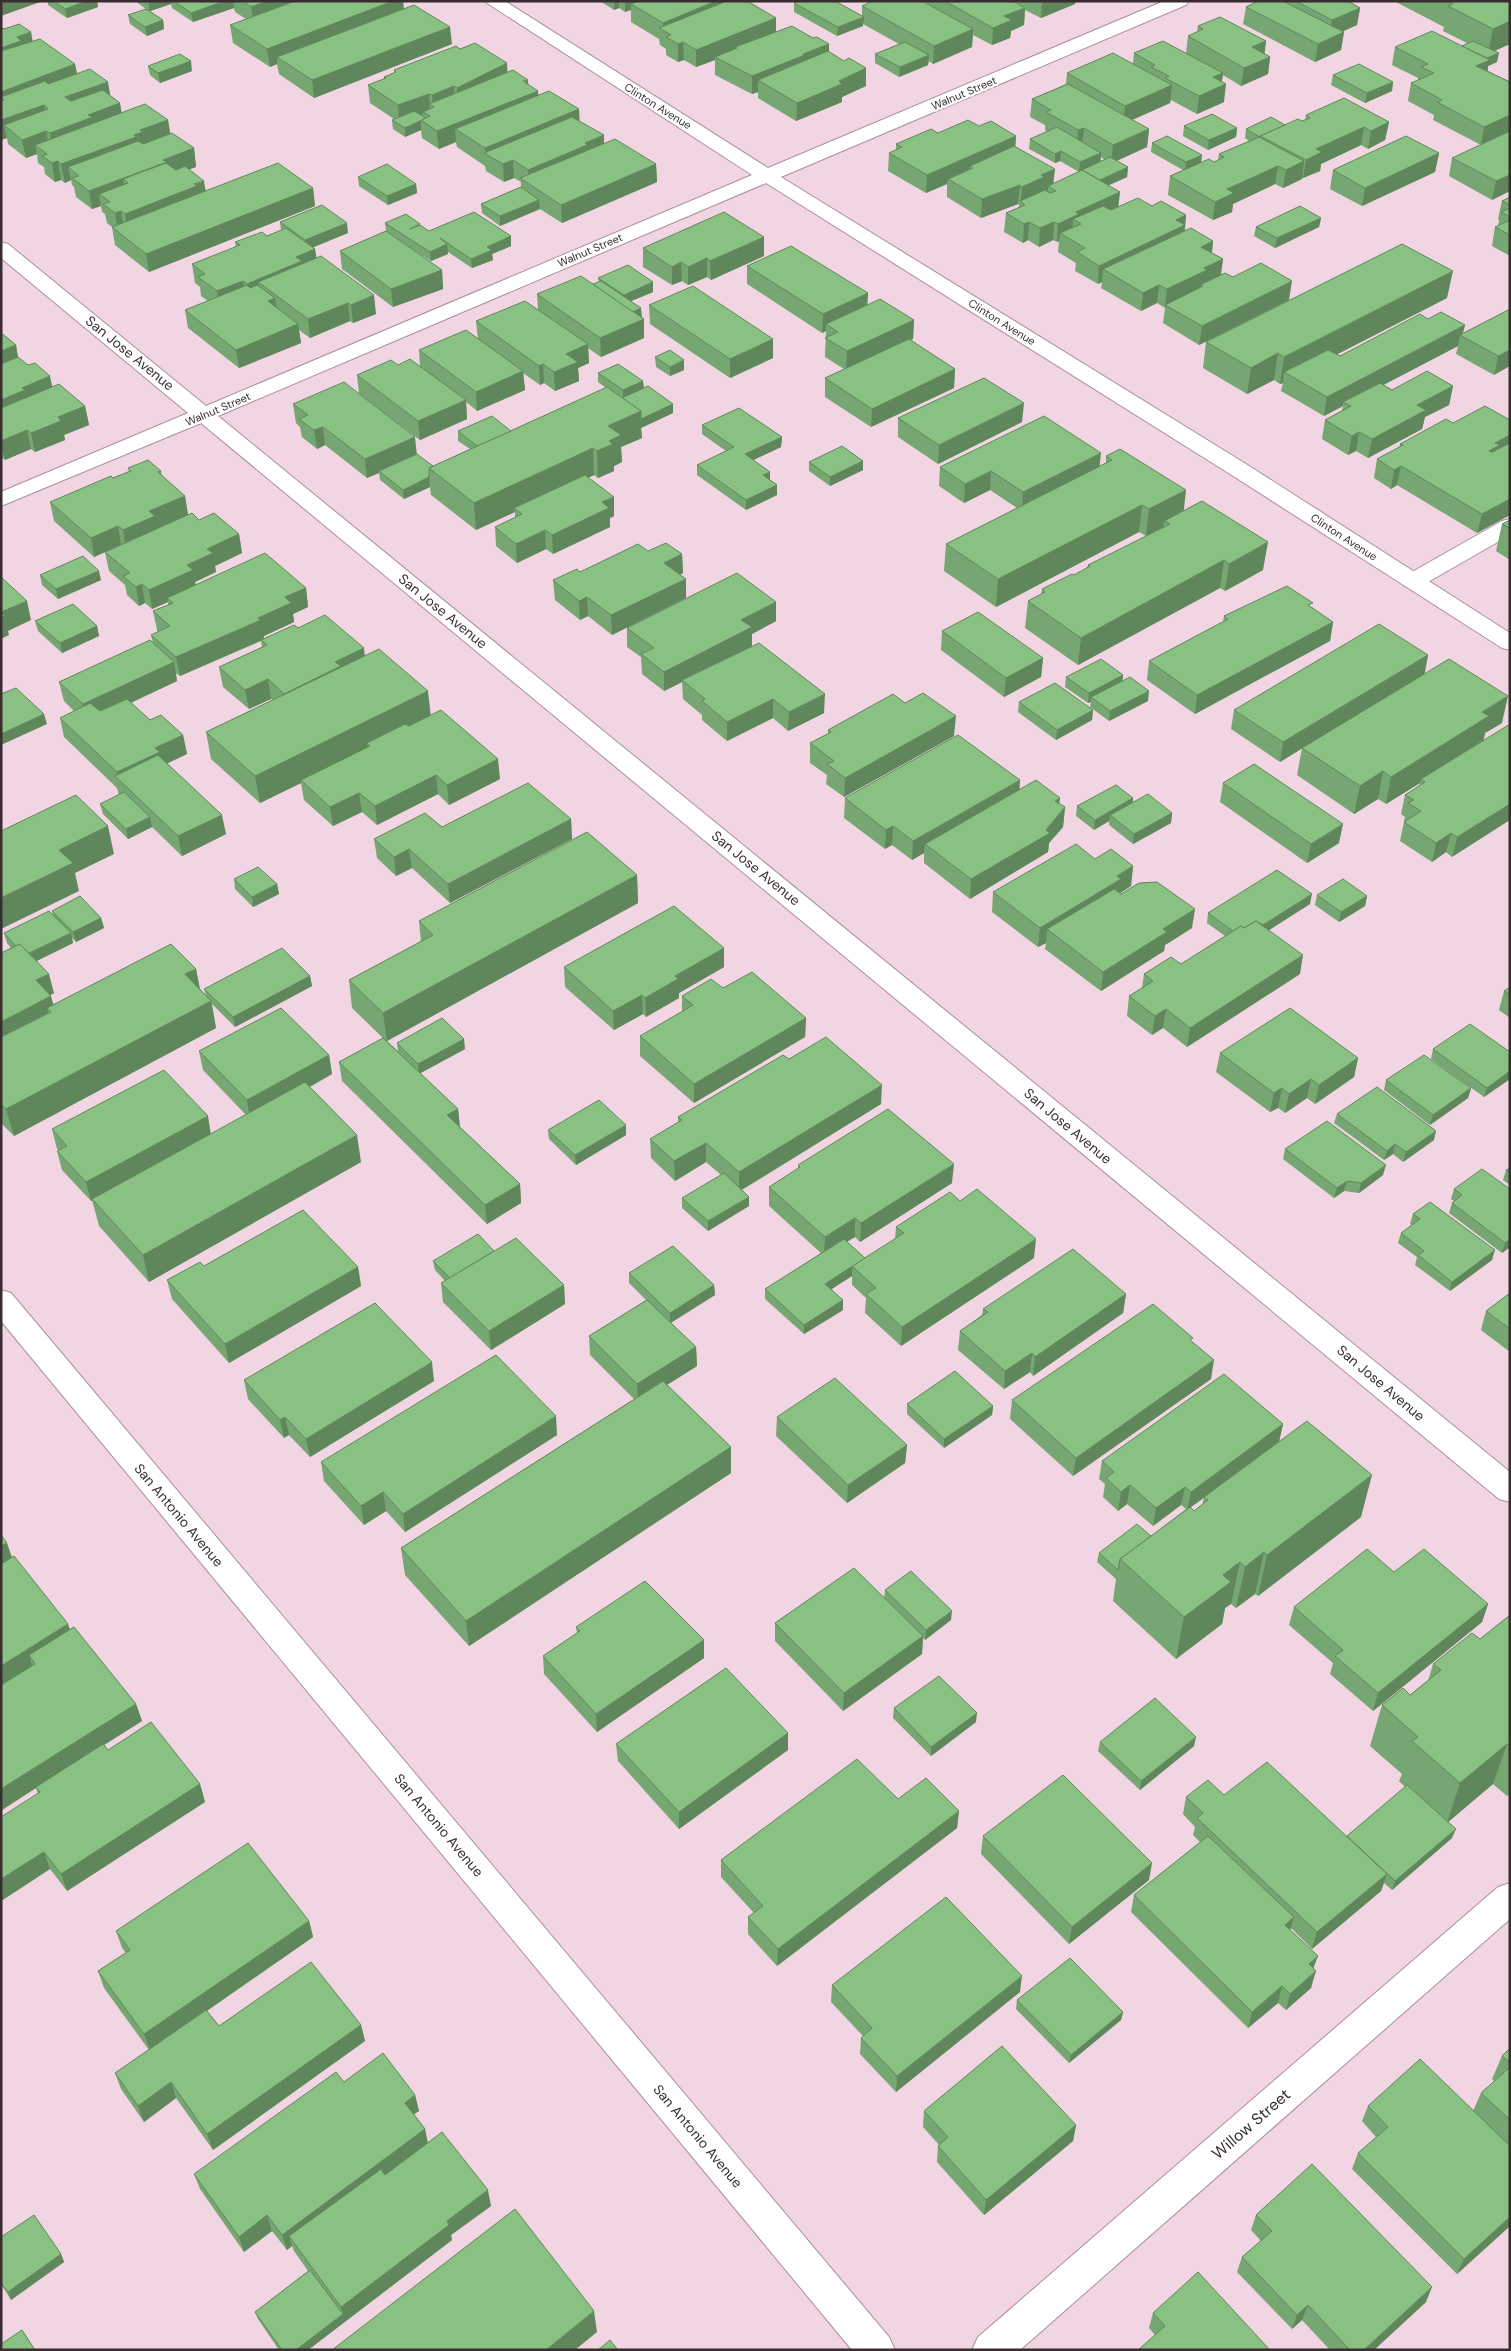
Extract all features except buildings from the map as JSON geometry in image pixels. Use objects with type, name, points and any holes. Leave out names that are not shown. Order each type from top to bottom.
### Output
[{"type":"street","name":"Clinton Avenue","points":[[493,1],[767,176],[1230,464],[1510,643]]},
{"type":"street","name":"Walnut Street","points":[[1,500],[1180,1]]},
{"type":"street","name":"San Jose Avenue","points":[[1,248],[1510,1490]]},
{"type":"street","points":[[1413,581],[1510,526]]},
{"type":"street","name":"San Antonio Avenue","points":[[1,1301],[876,2350]]},
{"type":"street","name":"Willow Street","points":[[992,2350],[1510,1898]]}]
